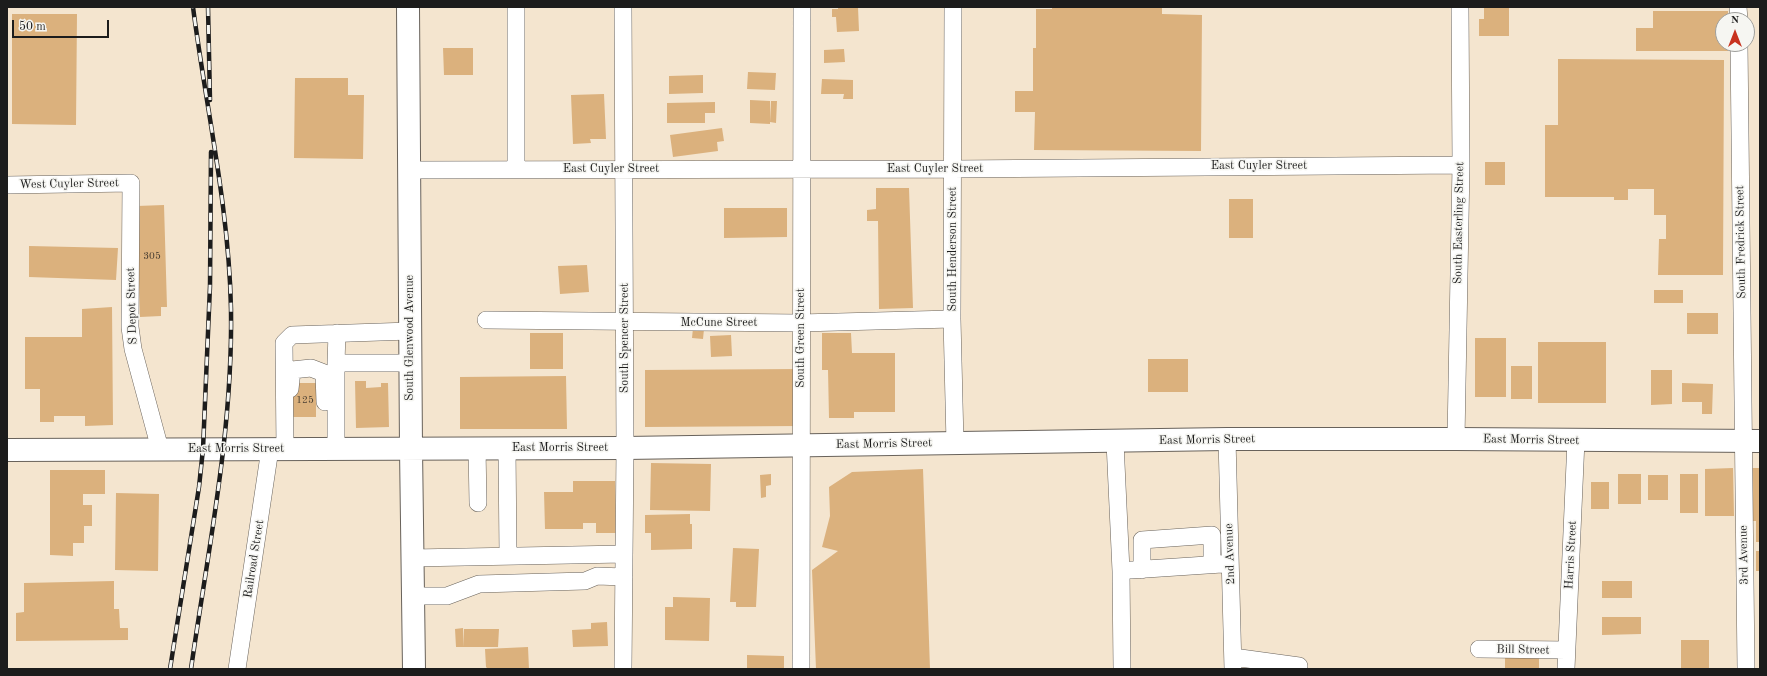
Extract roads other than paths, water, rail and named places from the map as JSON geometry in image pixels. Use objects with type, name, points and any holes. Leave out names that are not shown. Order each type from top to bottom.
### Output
[{"type":"main road","name":"South Glenwood Avenue","points":[[408,7],[410,363],[414,669]]},
{"type":"main road","name":"East Morris Street","points":[[7,450],[160,449],[336,439],[411,448],[625,448],[1227,440],[1456,439],[1751,441]]},
{"type":"street","points":[[516,7],[516,170]]},
{"type":"street","name":"South Spencer Street","points":[[623,7],[625,322],[623,669]]},
{"type":"street","name":"South Green Street","points":[[801,669],[800,323],[802,7]]},
{"type":"street","name":"South Henderson Street","points":[[953,7],[952,319],[955,443]]},
{"type":"street","name":"South Easterling Street","points":[[1456,439],[1460,164],[1460,7]]},
{"type":"street","name":"South Fredrick Street","points":[[1739,52],[1751,441]]},
{"type":"street","name":"East Cuyler Street","points":[[409,170],[624,168],[953,169],[1460,164]]},
{"type":"street","name":"West Cuyler Street","points":[[7,185],[131,184]]},
{"type":"street","name":"S Depot Street","points":[[131,184],[130,327],[133,349],[160,449]]},
{"type":"street","name":"McCune Street","points":[[486,320],[800,323],[952,319]]},
{"type":"street","points":[[280,443],[284,343],[292,335],[410,331]]},
{"type":"street","points":[[336,439],[337,333]]},
{"type":"street","points":[[336,363],[410,363]]},
{"type":"street","points":[[280,443],[290,425],[290,382],[292,370],[311,368],[324,373],[325,422],[336,439]]},
{"type":"street","name":"2nd Avenue","points":[[1227,440],[1233,663]]},
{"type":"street","name":"Harris Street","points":[[1566,669],[1576,440]]},
{"type":"street","name":"3rd Avenue","points":[[1746,669],[1751,441]]},
{"type":"street","points":[[1115,442],[1121,571],[1122,669]]},
{"type":"street","name":"Railroad Street","points":[[237,669],[280,443]]},
{"type":"street","points":[[477,448],[478,503]]},
{"type":"street","points":[[507,448],[508,556]]},
{"type":"street","points":[[1142,570],[1142,540],[1212,534],[1212,564]]},
{"type":"street","points":[[413,558],[624,554]]},
{"type":"street","points":[[1121,571],[1212,564],[1231,564]]},
{"type":"street","points":[[414,596],[447,596],[478,584],[585,581],[597,576],[624,577]]},
{"type":"street","name":"Bill Street","points":[[1479,649],[1566,650]]},
{"type":"street","points":[[1233,663],[1299,666]]},
{"type":"railway","points":[[191,669],[212,535],[224,445],[231,355],[229,271],[222,195],[193,7]]},
{"type":"railway","points":[[208,7],[210,100]]},
{"type":"railway","points":[[170,669],[199,487],[203,449],[210,286],[211,152]]}]
